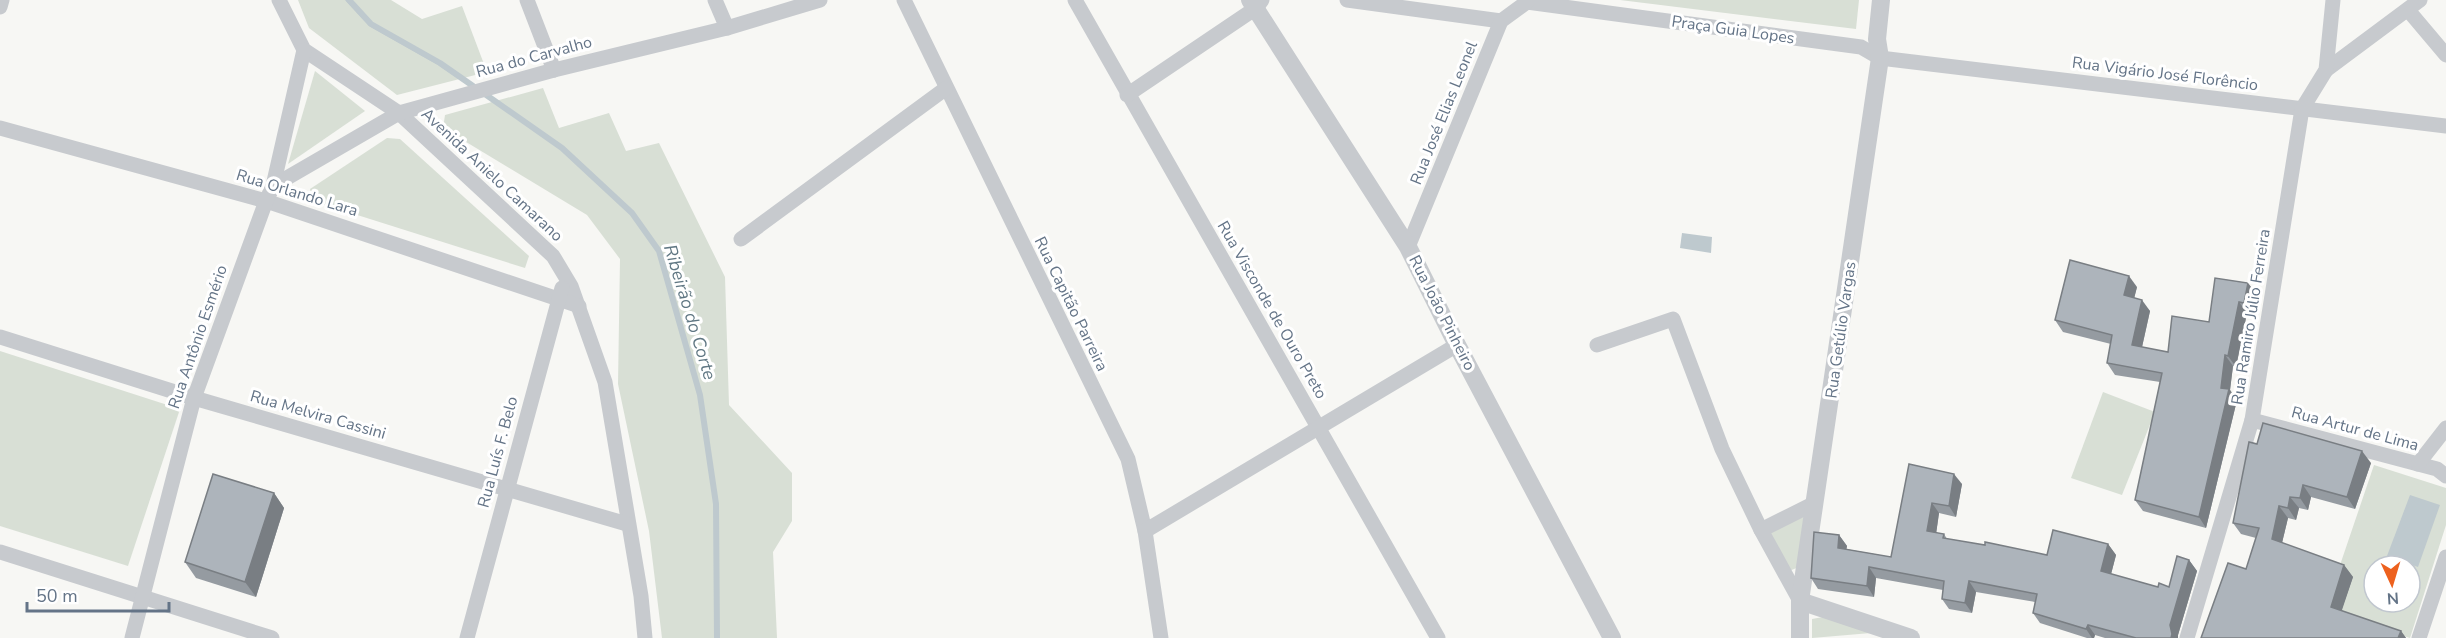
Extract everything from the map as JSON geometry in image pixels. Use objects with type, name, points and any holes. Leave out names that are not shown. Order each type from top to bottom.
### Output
[{"type":"street","points":[[0,7],[2,0]]},
{"type":"street","name":"Avenida Anielo Camarano","points":[[279,0],[304,50],[399,113],[553,256],[565,276],[579,306],[605,382],[645,638]]},
{"type":"street","points":[[527,0],[554,70]]},
{"type":"street","points":[[715,0],[727,28]]},
{"type":"street","name":"Rua do Carvalho","points":[[273,186],[399,113],[554,70],[727,28],[820,0]]},
{"type":"street","name":"Rua Capitão Parreira","points":[[904,0],[945,89],[1128,459],[1145,531],[1161,638]]},
{"type":"street","name":"Rua Visconde de Ouro Preto","points":[[1076,0],[1127,95],[1438,638]]},
{"type":"street","points":[[1347,0],[1502,21],[1527,1]]},
{"type":"street","points":[[1880,58],[1869,43],[1881,0]]},
{"type":"street","name":"Rua Ramiro Júlio Ferreira","points":[[2187,638],[2252,420],[2302,108],[2326,70],[2333,0]]},
{"type":"street","name":"Praça Guia Lopes","points":[[1527,1],[1869,43]]},
{"type":"street","points":[[1127,95],[1256,3]]},
{"type":"street","name":"Rua João Pinheiro","points":[[1256,3],[1408,247],[1457,345],[1612,638]]},
{"type":"street","points":[[2326,70],[2414,5],[2446,55]]},
{"type":"street","name":"Rua José Elias Leonel","points":[[1408,247],[1502,21]]},
{"type":"street","name":"Rua Antônio Esmério","points":[[132,638],[194,398],[273,186],[304,50]]},
{"type":"street","name":"Rua Vigário José Florêncio","points":[[1880,58],[2446,126]]},
{"type":"street","name":"Rua Getúlio Vargas","points":[[1800,638],[1800,601],[1880,58]]},
{"type":"street","points":[[741,239],[945,89]]},
{"type":"street","name":"Rua Orlando Lara","points":[[0,128],[266,201],[559,297],[579,306]]},
{"type":"street","name":"Rua Luís F. Belo","points":[[467,638],[565,276]]},
{"type":"street","points":[[1598,345],[1673,319],[1722,449],[1761,530],[1800,601],[1911,638]]},
{"type":"street","name":"Rua Melvira Cassini","points":[[0,337],[194,398],[627,524]]},
{"type":"street","points":[[1145,531],[1457,345]]},
{"type":"street","name":"Rua Artur de Lima","points":[[2252,420],[2437,469],[2446,477]]},
{"type":"street","points":[[2418,464],[2446,428]]},
{"type":"street","points":[[1761,530],[1815,502]]},
{"type":"street","points":[[0,552],[272,638]]},
{"type":"street","points":[[2419,638],[2446,556]]},
{"type":"shaded area","points":[[298,0],[391,0],[422,19],[462,6],[487,72],[397,95],[309,28]]},
{"type":"shaded area","points":[[345,0],[349,0],[371,24],[440,63],[562,148],[632,213],[659,251],[630,214],[561,148],[438,65],[369,26]]},
{"type":"shaded area","points":[[1620,0],[1859,0],[1856,29]]},
{"type":"shaded area","points":[[315,71],[365,111],[288,164]]},
{"type":"shaded area","points":[[543,88],[559,128],[609,113],[626,151],[659,143],[725,277],[729,405],[792,473],[792,521],[773,552],[777,638],[662,638],[649,531],[618,384],[620,259],[587,215],[443,128],[445,115]]},
{"type":"shaded area","points":[[387,138],[400,139],[529,256],[525,268],[313,201],[310,189]]},
{"type":"shaded area","points":[[1682,233],[1712,237],[1711,253],[1680,248]]},
{"type":"shaded area","points":[[659,251],[700,395],[716,504],[717,638],[715,504],[699,395]]},
{"type":"shaded area","points":[[0,351],[180,409],[128,566],[0,526]]},
{"type":"shaded area","points":[[2103,392],[2155,412],[2122,495],[2071,478]]},
{"type":"shaded area","points":[[2374,465],[2446,488],[2446,525],[2422,600],[2422,554],[2362,554],[2362,614],[2418,614],[2410,638],[2348,619],[2268,638],[2339,568]]},
{"type":"shaded area","points":[[2410,495],[2440,505],[2422,556],[2388,554]]},
{"type":"shaded area","points":[[1805,516],[1799,567],[1789,571],[1770,532]]},
{"type":"shaded area","points":[[1823,617],[1871,633],[1812,638],[1812,619]]},
{"type":"building","points":[[2070,260],[2129,276],[2124,295],[2142,300],[2132,345],[2168,352],[2172,316],[2209,322],[2215,278],[2248,283],[2244,303],[2239,302],[2228,356],[2225,355],[2221,388],[2229,389],[2199,517],[2135,500],[2162,373],[2107,363],[2112,335],[2055,320]]},
{"type":"building","points":[[2263,423],[2362,451],[2347,497],[2303,485],[2300,498],[2290,497],[2288,508],[2279,506],[2272,539],[2344,565],[2331,607],[2401,631],[2398,638],[2201,638],[2228,563],[2246,569],[2259,528],[2233,523],[2249,442],[2257,444]]},
{"type":"building","points":[[1909,464],[1954,474],[1949,506],[1932,503],[1927,531],[1944,534],[1943,538],[1985,545],[1985,542],[2047,555],[2053,530],[2108,544],[2101,571],[2158,587],[2159,583],[2169,587],[2177,556],[2189,560],[2170,625],[2171,638],[2136,638],[2088,625],[2086,629],[2033,613],[2037,594],[1969,581],[1965,603],[1942,599],[1944,581],[1869,567],[1867,586],[1811,578],[1814,532],[1839,535],[1838,548],[1891,557]]},
{"type":"building","points":[[213,474],[274,493],[245,582],[185,562]]},
{"type":"waterway","name":"Ribeirão do Corte","points":[[349,0],[371,24],[440,63],[473,86]]},
{"type":"waterway","name":"Ribeirão do Corte","points":[[482,92],[562,148],[632,213],[659,251],[700,395],[716,504],[717,638]]}]
